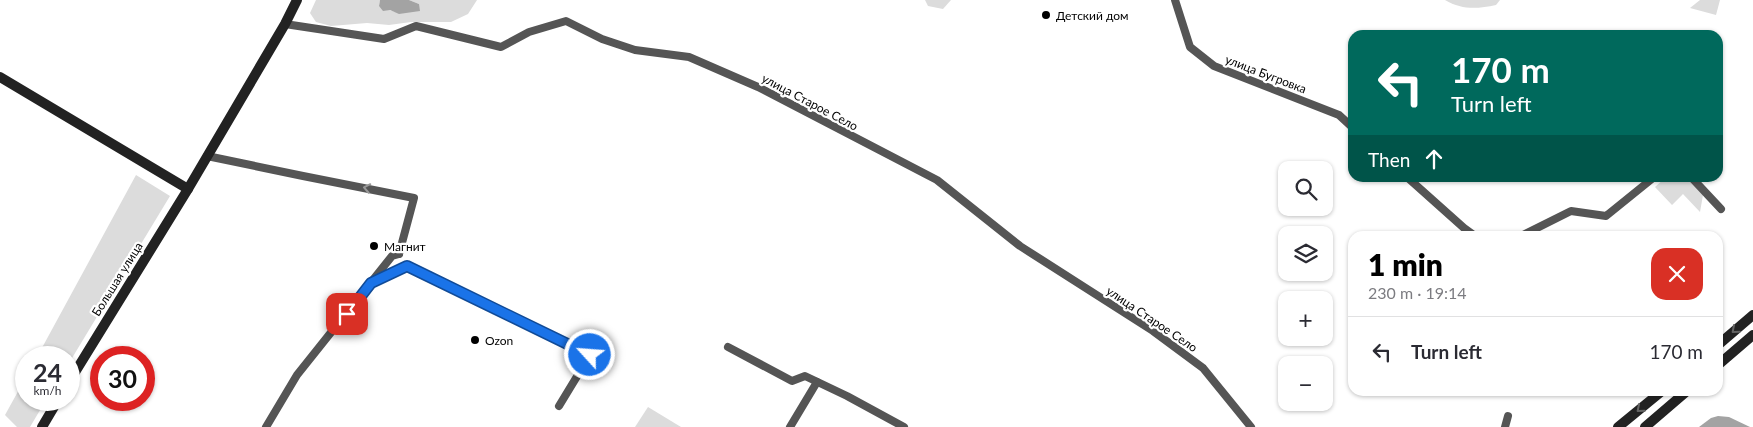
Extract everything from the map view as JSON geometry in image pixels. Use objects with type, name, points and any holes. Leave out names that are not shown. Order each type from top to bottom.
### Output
[{"type":"street","name":"Большая улица","points":[[80,364],[188,188],[285,24],[297,0]]},
{"type":"street","name":"улица Бугровка","points":[[1175,0],[1190,46],[1214,66],[1340,115],[1348,123]]},
{"type":"street","name":"улица Старое Село","points":[[285,24],[384,39],[416,26],[501,47],[530,32],[566,21],[602,39],[635,50],[689,56],[758,87],[937,180],[1020,246],[1153,331],[1203,368],[1251,427]]},
{"type":"street","points":[[0,77],[188,188]]},
{"type":"street","points":[[207,156],[414,198],[399,254]]},
{"type":"street","points":[[1412,182],[1468,231]]},
{"type":"street","points":[[1532,231],[1571,211],[1606,216],[1648,182]]},
{"type":"street","points":[[1696,182],[1721,209]]},
{"type":"street","points":[[399,254],[408,263],[407,266]]},
{"type":"street","points":[[266,427],[297,375],[392,256],[399,254]]},
{"type":"street","points":[[371,283],[407,266]]},
{"type":"street","points":[[407,266],[590,355],[559,406]]},
{"type":"street","points":[[1723,341],[1753,315]]},
{"type":"street","points":[[1723,361],[1753,335]]},
{"type":"street","points":[[728,347],[792,381],[805,376],[904,427]]},
{"type":"street","points":[[790,427],[817,382]]},
{"type":"street","points":[[1618,427],[1656,396]]},
{"type":"street","points":[[1645,427],[1681,396]]},
{"type":"street","points":[[42,427],[51,411]]},
{"type":"street","points":[[1505,427],[1508,416]]},
{"type":"shaded area","points":[[316,0],[380,0],[379,6],[403,12],[419,4],[409,0],[477,0],[468,14],[451,22],[411,22],[389,25],[367,23],[331,26],[316,22],[310,13]]},
{"type":"shaded area","points":[[380,0],[409,0],[419,4],[420,11],[399,14],[390,10],[383,11],[379,6]]},
{"type":"shaded area","points":[[925,0],[951,0],[943,9],[928,6]]},
{"type":"shaded area","points":[[1445,0],[1500,0],[1496,5],[1476,8],[1457,6]]},
{"type":"shaded area","points":[[1700,0],[1720,0],[1716,15],[1690,8]]},
{"type":"shaded area","points":[[136,175],[170,196],[79,346],[43,346]]},
{"type":"shaded area","points":[[1661,182],[1692,182],[1703,195],[1700,212],[1683,194],[1672,205],[1655,187]]},
{"type":"shaded area","points":[[15,397],[15,411],[39,411],[30,427],[17,427],[5,415]]},
{"type":"shaded area","points":[[648,407],[681,427],[635,427]]},
{"type":"shaded area","points":[[1718,416],[1729,417],[1750,427],[1699,427],[1711,418]]},
{"type":"place","name":"Детский дом","points":[[1046,15]]},
{"type":"place","name":"Магнит","points":[[374,246]]},
{"type":"place","name":"Ozon","points":[[475,340]]},
{"type":"route","points":[[347,314],[371,283],[407,266],[590,355]]}]
